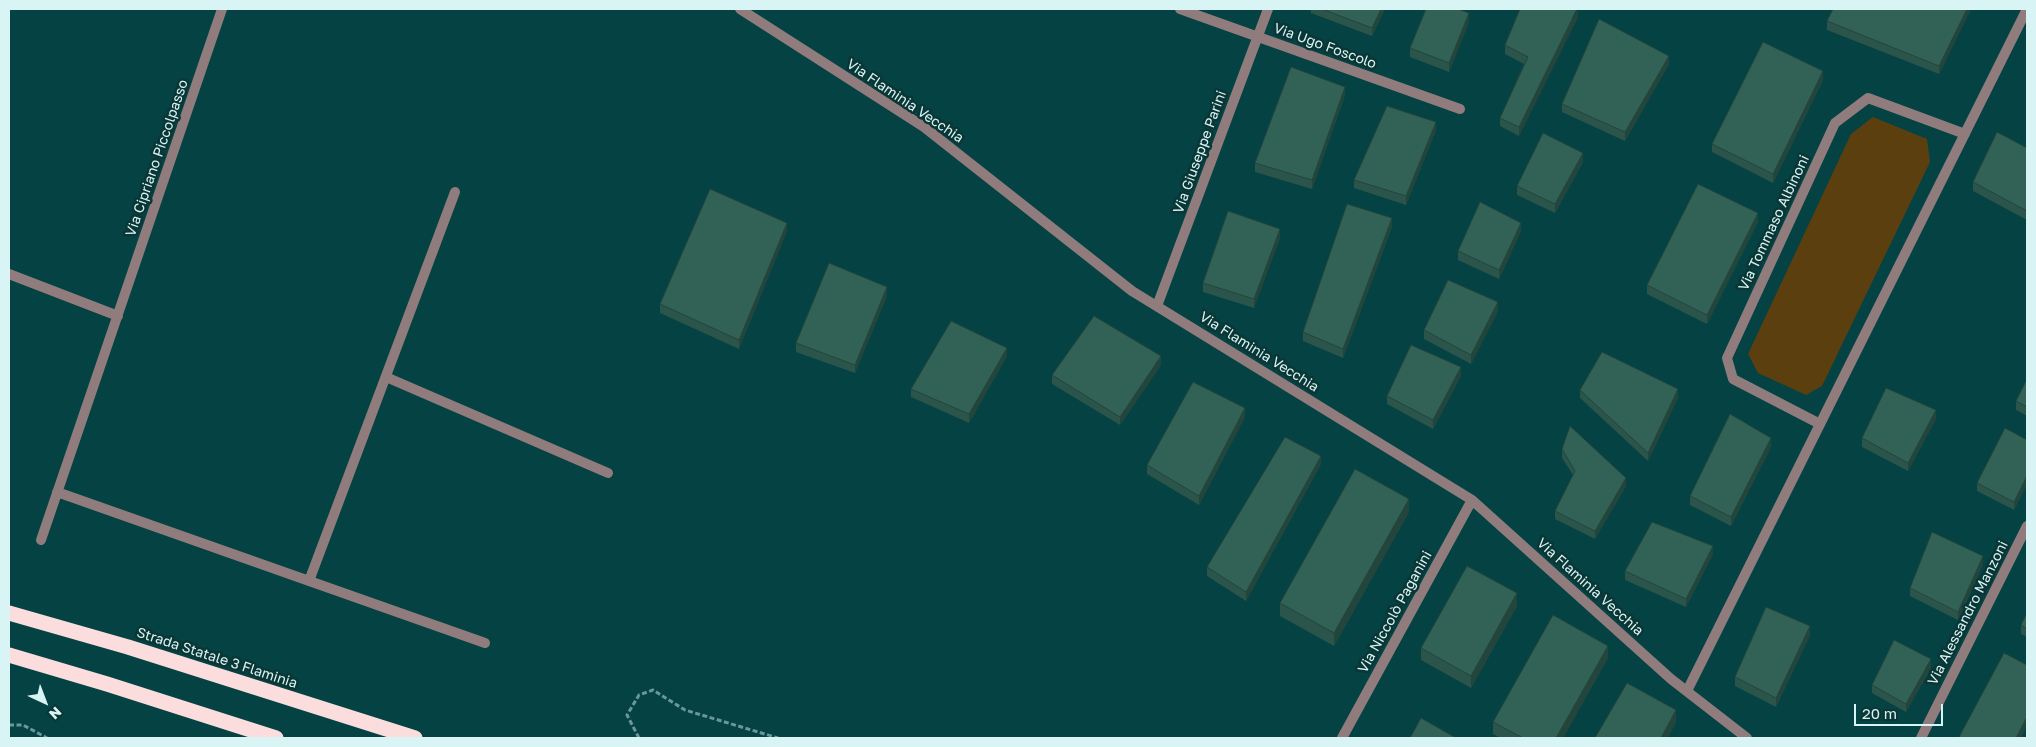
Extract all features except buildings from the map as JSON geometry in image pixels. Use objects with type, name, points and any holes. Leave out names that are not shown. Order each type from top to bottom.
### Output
[{"type":"highway","name":"Strada Statale 3 Flaminia","points":[[9,613],[137,650],[415,738]]},
{"type":"highway","points":[[9,655],[276,738]]},
{"type":"street","name":"Via Cipriano Piccolpasso","points":[[40,540],[222,9]]},
{"type":"street","name":"Via Flaminia Vecchia","points":[[740,9],[924,127],[1132,291],[1472,500],[1687,692],[1747,738]]},
{"type":"street","name":"Via Ugo Foscolo","points":[[1180,9],[1460,109]]},
{"type":"street","name":"Via Giuseppe Parini","points":[[1157,306],[1268,9]]},
{"type":"street","points":[[1687,692],[2027,9]]},
{"type":"street","name":"Via Tommaso Albinoni","points":[[1820,424],[1734,379],[1727,358],[1835,123],[1868,98],[1965,134]]},
{"type":"street","points":[[309,581],[455,192]]},
{"type":"street","points":[[9,274],[118,316]]},
{"type":"street","points":[[386,377],[608,474]]},
{"type":"street","points":[[57,492],[485,643]]},
{"type":"street","name":"Via Niccolò Paganini","points":[[1342,738],[1472,500]]},
{"type":"street","name":"Via Alessandro Manzoni","points":[[1921,738],[2027,526]]},
{"type":"path","points":[[639,738],[627,715],[640,695],[653,690],[685,710],[778,738]]},
{"type":"path","points":[[9,725],[23,726],[48,738]]},
{"type":"shaded area","points":[[1873,117],[1927,139],[1930,162],[1822,386],[1806,395],[1758,373],[1748,354],[1851,134]]}]
